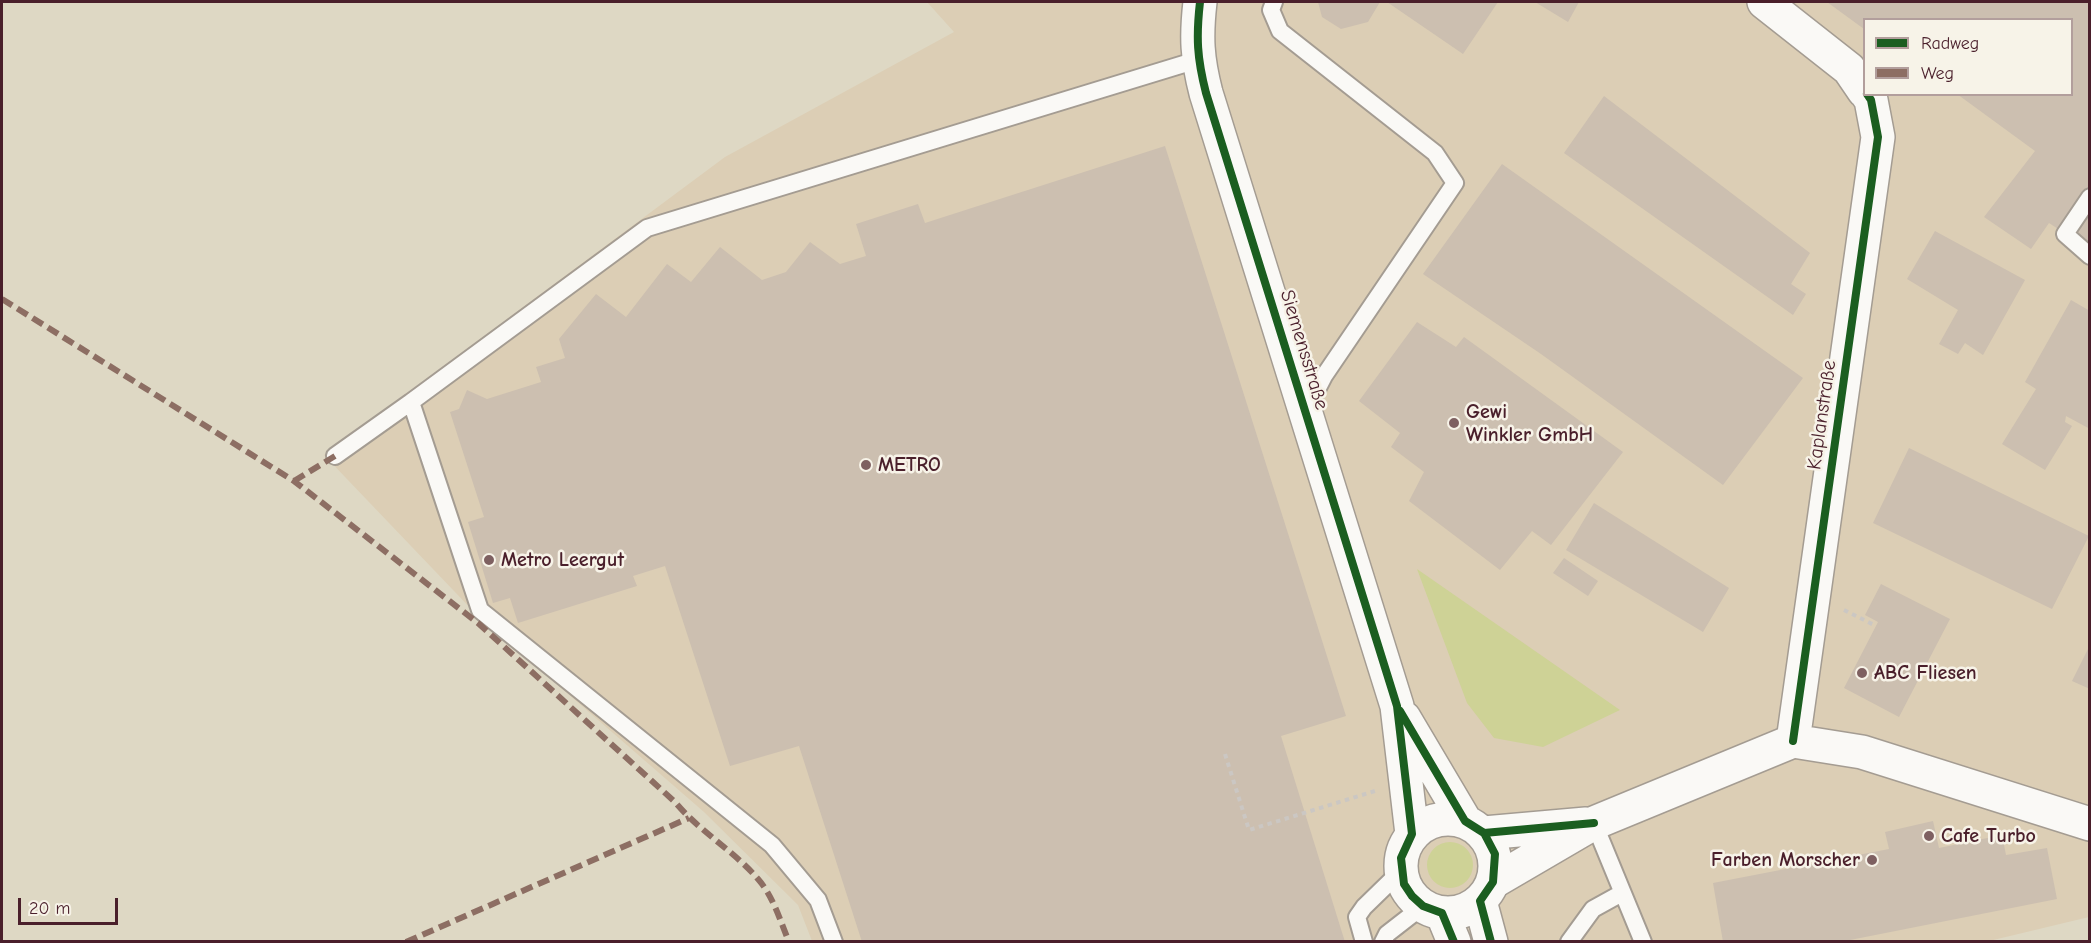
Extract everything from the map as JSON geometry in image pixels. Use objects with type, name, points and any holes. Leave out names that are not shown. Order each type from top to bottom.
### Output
[{"type":"street","name":"Siemensstraße","points":[[1200,2],[1196,41],[1197,60],[1397,706],[1412,834]]},
{"type":"street","name":"Kaplanstraße","points":[[1764,2],[1849,69],[1863,89]]},
{"type":"street","name":"Kaplanstraße","points":[[1793,741],[1878,137],[1868,96]]},
{"type":"street","name":"Siemensstraße","points":[[1397,706],[1474,827]]},
{"type":"street","points":[[1594,823],[1474,827],[1450,818],[1435,820],[1422,825],[1412,834],[1401,858],[1401,871],[1412,896],[1440,920],[1463,911],[1486,892],[1594,823],[1793,741],[1862,753],[2090,824]]},
{"type":"street","points":[[1474,827],[1495,854],[1486,892],[1491,942]]},
{"type":"lane","points":[[1274,2],[1271,10],[1280,31],[1435,153],[1455,183],[1324,376],[1306,412]]},
{"type":"lane","points":[[335,456],[647,228],[1197,60]]},
{"type":"lane","points":[[2090,197],[2065,234],[2090,256]]},
{"type":"lane","points":[[411,402],[480,610],[772,845],[818,900],[834,942]]},
{"type":"lane","points":[[1594,823],[1643,942]]},
{"type":"lane","points":[[1364,942],[1357,917],[1364,907],[1401,871]]},
{"type":"lane","points":[[1569,942],[1593,909],[1622,893]]},
{"type":"lane","points":[[1383,942],[1387,934],[1440,920]]},
{"type":"path","points":[[1225,754],[1249,830],[1383,788]]},
{"type":"shaded area","points":[[927,2],[2089,2],[2089,917],[1985,942],[812,941],[798,905],[704,812],[476,614],[324,455],[725,157],[954,32]]},
{"type":"green space","points":[[1417,569],[1620,710],[1543,747],[1494,738],[1467,703]]},
{"type":"green space","points":[[1450,842],[1466,849],[1473,865],[1466,881],[1450,888],[1434,881],[1427,865],[1434,849]]},
{"type":"building","points":[[1318,2],[1380,2],[1368,22],[1341,29],[1322,17]]},
{"type":"building","points":[[1387,2],[1498,2],[1463,54]]},
{"type":"building","points":[[1535,2],[1579,2],[1568,22]]},
{"type":"building","points":[[1827,2],[2090,2],[2090,250],[2049,223],[2031,249],[1984,217],[2035,151],[1960,96],[2073,96],[2073,18],[1863,18],[1863,28]]},
{"type":"building","points":[[1604,96],[1810,253],[1791,284],[1806,294],[1793,315],[1564,153]]},
{"type":"building","name":"METRO","points":[[1165,146],[1346,716],[1281,736],[1345,942],[862,942],[799,746],[730,766],[665,566],[633,576],[637,586],[518,623],[510,598],[493,603],[468,522],[484,517],[450,412],[459,409],[467,390],[487,399],[541,382],[536,367],[565,358],[559,339],[596,294],[626,317],[667,264],[691,282],[720,247],[762,280],[786,272],[810,242],[840,264],[866,256],[856,224],[918,204],[925,223]]},
{"type":"building","points":[[1502,164],[1803,378],[1723,485],[1541,354],[1423,274]]},
{"type":"building","points":[[1935,231],[2025,280],[1983,355],[1965,343],[1958,354],[1939,344],[1958,310],[1907,279]]},
{"type":"building","points":[[2071,300],[2090,311],[2090,429],[2066,416],[2065,422],[2072,426],[2045,470],[2002,444],[2036,389],[2025,382]]},
{"type":"building","points":[[1417,322],[1456,347],[1464,337],[1623,452],[1551,545],[1532,531],[1500,570],[1409,501],[1424,472],[1391,447],[1400,433],[1359,401]]},
{"type":"building","points":[[1909,448],[2089,536],[2052,609],[1873,523]]},
{"type":"building","points":[[1594,503],[1729,588],[1703,632],[1566,550]]},
{"type":"building","points":[[1564,558],[1598,581],[1588,596],[1553,573]]},
{"type":"building","points":[[1881,584],[1950,619],[1899,717],[1844,688],[1878,622],[1865,615]]},
{"type":"building","points":[[2090,645],[2090,689],[2072,681]]},
{"type":"building","points":[[1933,821],[1939,848],[2002,835],[2006,855],[2047,848],[2057,899],[1840,942],[1723,942],[1713,883],[1889,849],[1885,832]]},
{"type":"marked path","points":[[2,299],[294,481],[478,623],[758,879],[776,909],[789,942]]},
{"type":"marked path","points":[[294,481],[335,456]]},
{"type":"marked path","points":[[406,942],[689,818]]},
{"type":"cycle path","points":[[1200,2],[1198,48],[1206,93],[1397,706],[1412,834],[1401,858],[1404,884],[1423,906],[1442,913],[1454,942]]},
{"type":"cycle path","points":[[1793,741],[1878,137],[1868,96]]},
{"type":"cycle path","points":[[1400,711],[1465,821],[1484,833],[1495,854],[1493,882],[1480,901],[1491,942]]},
{"type":"cycle path","points":[[1484,833],[1594,823]]},
{"type":"place","name":"Gewi Winkler GmbH","points":[[1454,423]]},
{"type":"place","name":"METRO","points":[[866,465]]},
{"type":"place","name":"Metro Leergut","points":[[489,560]]},
{"type":"place","name":"ABC Fliesen","points":[[1862,673]]},
{"type":"place","name":"Cafe Turbo","points":[[1929,836]]},
{"type":"place","name":"Farben Morscher","points":[[1872,860]]}]
